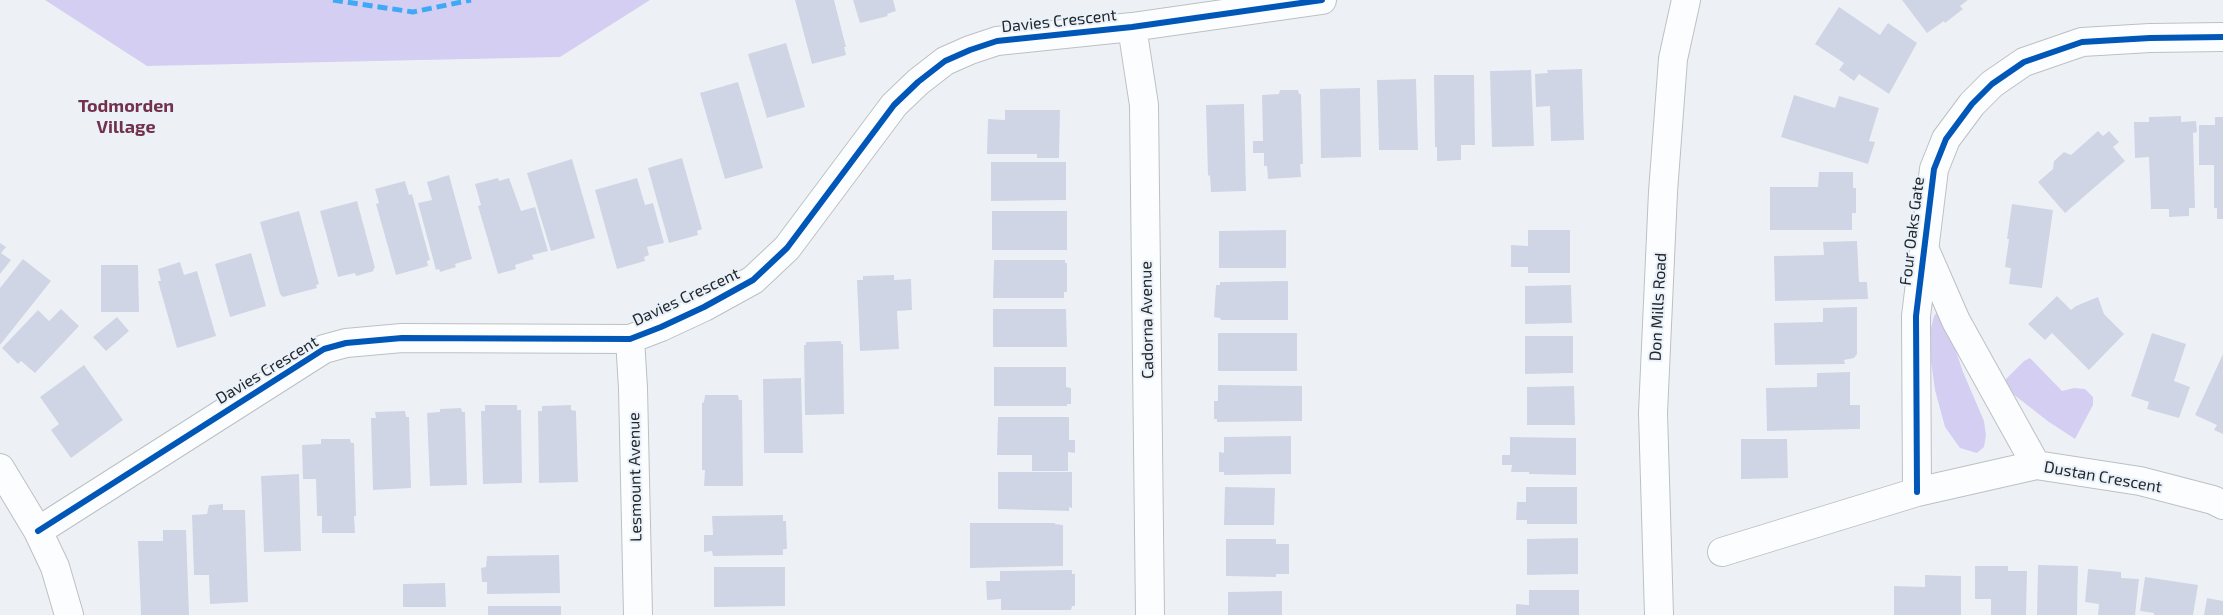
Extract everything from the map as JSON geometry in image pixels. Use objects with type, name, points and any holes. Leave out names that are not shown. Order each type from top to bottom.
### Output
[{"type":"street","name":"Davies Crescent","points":[[38,531],[324,349],[346,343],[402,338],[630,339],[662,327],[753,280],[787,248],[894,105],[918,82],[945,61],[970,50],[997,41],[1132,27],[1322,0]]},
{"type":"street","name":"Don Mills Road","points":[[1659,615],[1654,394],[1663,192],[1673,58],[1686,0]]},
{"type":"street","name":"Cadorna Avenue","points":[[1132,27],[1144,105],[1150,615]]},
{"type":"street","name":"Four Oaks Gate","points":[[1917,492],[1916,316],[1925,248],[1926,218],[1934,168],[1946,139],[1972,104],[1992,84],[2024,62],[2082,42],[2150,38],[2223,37]]},
{"type":"street","name":"Four Oaks Gate","points":[[1925,248],[1956,321],[2036,465]]},
{"type":"street","name":"Lesmount Avenue","points":[[630,339],[633,388],[638,615]]},
{"type":"street","name":"Dustan Crescent","points":[[1722,552],[1917,492],[2036,465],[2140,482],[2212,500],[2223,505]]},
{"type":"street","points":[[0,468],[38,531],[55,567],[69,615]]},
{"type":"shaded area","points":[[45,0],[650,0],[560,57],[147,66]]},
{"type":"shaded area","points":[[1937,312],[1947,324],[1963,372],[1984,421],[1986,435],[1984,447],[1977,453],[1960,448],[1945,427],[1935,390],[1931,361],[1930,332],[1934,316]]},
{"type":"shaded area","points":[[2030,358],[2062,391],[2074,388],[2085,389],[2093,397],[2093,405],[2075,439],[2049,422],[2013,394],[2005,380],[2024,361]]},
{"type":"building","points":[[795,0],[834,0],[846,47],[844,47],[846,55],[812,64]]},
{"type":"building","points":[[853,0],[893,0],[896,11],[887,14],[888,16],[860,23]]},
{"type":"building","points":[[1902,0],[1968,0],[1960,6],[1963,9],[1945,23],[1944,21],[1927,33]]},
{"type":"building","points":[[1839,7],[1880,35],[1888,23],[1917,43],[1889,94],[1859,74],[1854,81],[1839,70],[1844,63],[1815,44]]},
{"type":"building","points":[[786,43],[805,107],[767,118],[748,54]]},
{"type":"building","points":[[1582,69],[1584,140],[1551,141],[1550,106],[1536,107],[1535,74],[1548,73],[1547,70]]},
{"type":"building","points":[[1531,70],[1534,146],[1492,147],[1490,71]]},
{"type":"building","points":[[1434,75],[1474,75],[1475,145],[1461,145],[1461,160],[1437,161],[1437,147],[1435,147]]},
{"type":"building","points":[[1416,79],[1418,150],[1379,150],[1377,80]]},
{"type":"building","points":[[738,82],[763,168],[725,179],[700,93]]},
{"type":"building","points":[[1360,88],[1361,157],[1321,158],[1320,89]]},
{"type":"building","points":[[1280,90],[1298,90],[1299,94],[1301,94],[1303,164],[1300,164],[1301,177],[1268,179],[1267,166],[1264,166],[1264,153],[1253,153],[1253,141],[1263,141],[1262,95],[1279,94]]},
{"type":"building","points":[[1794,95],[1835,108],[1839,96],[1879,108],[1869,141],[1875,142],[1868,164],[1781,137]]},
{"type":"building","points":[[1244,104],[1246,191],[1211,192],[1210,175],[1208,176],[1206,105]]},
{"type":"building","points":[[1005,110],[1060,110],[1059,158],[1037,158],[1037,154],[987,154],[988,119],[1005,120]]},
{"type":"building","points":[[2181,116],[2181,122],[2196,121],[2197,132],[2193,133],[2195,208],[2189,208],[2189,216],[2169,217],[2169,209],[2151,209],[2149,157],[2135,158],[2134,122],[2149,122],[2149,117]]},
{"type":"building","points":[[2215,117],[2223,117],[2223,219],[2217,219],[2217,208],[2214,208],[2214,165],[2199,165],[2199,125],[2215,125]]},
{"type":"building","points":[[2098,131],[2103,136],[2109,131],[2119,142],[2113,147],[2125,161],[2065,213],[2038,182],[2053,169],[2054,161],[2064,152],[2071,155]]},
{"type":"building","points":[[682,158],[702,229],[697,231],[698,235],[669,243],[648,168]]},
{"type":"building","points":[[572,159],[595,238],[551,251],[527,173]]},
{"type":"building","points":[[991,162],[1066,162],[1066,200],[991,201]]},
{"type":"building","points":[[1819,172],[1853,172],[1853,188],[1856,188],[1856,213],[1852,213],[1852,230],[1770,230],[1770,187],[1818,187]]},
{"type":"building","points":[[449,175],[472,259],[455,264],[456,267],[440,272],[439,269],[436,270],[418,203],[432,200],[427,182]]},
{"type":"building","points":[[498,178],[499,181],[509,178],[521,211],[535,207],[548,251],[532,255],[534,259],[515,265],[516,269],[498,274],[478,206],[481,205],[475,184]]},
{"type":"building","points":[[637,178],[645,205],[653,203],[664,243],[647,247],[649,255],[644,257],[645,261],[617,269],[595,190]]},
{"type":"building","points":[[405,181],[409,195],[412,194],[430,260],[427,261],[428,266],[396,275],[376,204],[379,203],[375,189]]},
{"type":"building","points":[[357,201],[375,268],[373,269],[374,271],[356,276],[355,273],[338,277],[320,211]]},
{"type":"building","points":[[2012,204],[2053,210],[2042,288],[2009,284],[2011,268],[2005,267]]},
{"type":"building","points":[[299,211],[319,284],[316,285],[317,288],[283,297],[280,294],[260,222]]},
{"type":"building","points":[[992,211],[1067,211],[1067,250],[992,250]]},
{"type":"building","points":[[1286,230],[1286,268],[1219,268],[1219,231]]},
{"type":"building","points":[[1528,230],[1570,230],[1570,273],[1528,273],[1528,267],[1511,267],[1511,245],[1528,246]]},
{"type":"building","points":[[1857,241],[1859,282],[1867,282],[1868,299],[1775,301],[1774,256],[1824,255],[1823,242]]},
{"type":"building","points":[[0,243],[6,247],[1,253],[11,260],[0,274]]},
{"type":"building","points":[[251,253],[266,306],[230,317],[215,264]]},
{"type":"building","points":[[23,259],[51,281],[0,345],[0,288]]},
{"type":"building","points":[[994,260],[1065,260],[1065,263],[1067,263],[1067,292],[1064,292],[1064,298],[993,298]]},
{"type":"building","points":[[180,262],[184,275],[197,271],[216,336],[177,348],[158,281],[161,281],[158,269]]},
{"type":"building","points":[[101,265],[138,265],[139,312],[101,312]]},
{"type":"building","points":[[894,275],[894,280],[911,279],[912,310],[897,311],[899,349],[860,351],[857,280],[863,280],[863,276]]},
{"type":"building","points":[[1288,281],[1288,320],[1221,320],[1214,317],[1216,285],[1220,285],[1220,282]]},
{"type":"building","points":[[1571,285],[1572,323],[1525,324],[1525,286]]},
{"type":"building","points":[[2057,296],[2071,310],[2098,297],[2104,314],[2124,334],[2089,370],[2052,333],[2045,340],[2028,324]]},
{"type":"building","points":[[1857,307],[1857,354],[1854,358],[1844,360],[1845,364],[1775,365],[1774,323],[1823,322],[1823,308]]},
{"type":"building","points":[[61,309],[79,326],[35,373],[21,361],[18,364],[2,348],[38,310],[49,321]]},
{"type":"building","points":[[993,309],[1066,309],[1067,347],[993,347]]},
{"type":"building","points":[[117,317],[129,331],[106,351],[93,337]]},
{"type":"building","points":[[1218,333],[1297,333],[1297,371],[1218,371]]},
{"type":"building","points":[[2152,333],[2186,344],[2174,381],[2190,387],[2179,418],[2147,409],[2149,402],[2131,396]]},
{"type":"building","points":[[1525,336],[1573,336],[1573,373],[1525,374]]},
{"type":"building","points":[[841,341],[841,344],[843,344],[844,414],[805,415],[804,345],[806,345],[806,342]]},
{"type":"building","points":[[2223,354],[2223,434],[2214,430],[2217,425],[2195,415]]},
{"type":"building","points":[[84,365],[123,420],[71,458],[51,430],[59,424],[40,397]]},
{"type":"building","points":[[994,367],[1066,367],[1066,387],[1071,388],[1071,404],[1067,404],[1067,406],[994,406]]},
{"type":"building","points":[[1850,372],[1850,405],[1860,405],[1860,429],[1767,431],[1766,388],[1817,387],[1817,373]]},
{"type":"building","points":[[801,378],[803,453],[764,453],[763,379]]},
{"type":"building","points":[[1218,385],[1302,386],[1302,421],[1217,422],[1217,419],[1214,419],[1214,401],[1218,401]]},
{"type":"building","points":[[1574,386],[1575,425],[1527,425],[1527,387]]},
{"type":"building","points":[[705,395],[738,395],[739,400],[742,400],[743,486],[704,486],[705,470],[702,470],[702,403],[704,402]]},
{"type":"building","points":[[485,405],[517,405],[517,410],[521,410],[522,483],[483,484],[481,411],[485,411]]},
{"type":"building","points":[[571,405],[571,410],[576,411],[578,482],[539,483],[538,411],[542,411],[542,406]]},
{"type":"building","points":[[461,408],[462,412],[465,412],[467,485],[430,486],[427,413],[440,412],[440,409]]},
{"type":"building","points":[[405,411],[406,417],[409,417],[411,488],[373,490],[371,418],[376,418],[375,412]]},
{"type":"building","points":[[998,417],[1069,417],[1069,440],[1075,440],[1075,453],[1068,452],[1068,471],[1032,471],[1032,455],[997,455]]},
{"type":"building","points":[[1291,436],[1291,474],[1224,475],[1224,472],[1219,472],[1219,452],[1224,453],[1224,437]]},
{"type":"building","points":[[1510,437],[1576,438],[1576,475],[1511,472],[1512,465],[1502,465],[1502,455],[1510,455]]},
{"type":"building","points":[[321,439],[350,439],[351,443],[354,443],[355,533],[322,533],[322,516],[317,516],[316,479],[303,479],[302,445],[321,444]]},
{"type":"building","points":[[1741,439],[1787,439],[1788,478],[1741,479]]},
{"type":"building","points":[[998,472],[1072,472],[1072,508],[1069,507],[1069,511],[998,509]]},
{"type":"building","points":[[299,474],[301,551],[264,552],[261,476]]},
{"type":"building","points":[[1225,487],[1275,488],[1274,525],[1224,525]]},
{"type":"building","points":[[1526,487],[1577,487],[1577,524],[1527,524],[1527,520],[1516,520],[1517,502],[1526,502]]},
{"type":"building","points":[[223,504],[223,510],[245,510],[248,602],[210,604],[209,575],[194,575],[192,515],[207,514],[209,505]]},
{"type":"building","points":[[783,515],[783,521],[786,521],[787,549],[783,549],[783,555],[713,556],[712,551],[704,552],[704,535],[713,535],[712,516]]},
{"type":"building","points":[[970,523],[1055,523],[1063,525],[1063,566],[970,568]]},
{"type":"building","points":[[163,530],[186,530],[189,615],[141,615],[138,541],[163,541]]},
{"type":"building","points":[[1578,538],[1578,574],[1527,575],[1527,539]]},
{"type":"building","points":[[1226,539],[1276,539],[1276,544],[1289,544],[1289,574],[1276,574],[1276,577],[1226,576]]},
{"type":"building","points":[[559,555],[560,593],[487,594],[487,582],[482,582],[481,568],[486,567],[487,556]]},
{"type":"building","points":[[2038,565],[2078,566],[2077,615],[2037,615]]},
{"type":"building","points":[[1975,566],[2008,566],[2008,571],[2027,571],[2026,615],[1991,615],[1991,599],[1975,599]]},
{"type":"building","points":[[714,567],[785,567],[785,606],[714,607]]},
{"type":"building","points":[[2088,569],[2121,572],[2121,578],[2139,579],[2135,615],[2098,615],[2099,604],[2085,602]]},
{"type":"building","points":[[1072,570],[1072,574],[1075,574],[1075,606],[1072,606],[1071,610],[1001,610],[1001,599],[987,600],[986,581],[1000,581],[1000,571]]},
{"type":"building","points":[[1925,575],[1961,576],[1961,615],[1894,615],[1894,586],[1925,587]]},
{"type":"building","points":[[2145,577],[2198,585],[2193,615],[2154,615],[2154,613],[2140,611]]},
{"type":"building","points":[[445,583],[446,607],[403,607],[403,584]]},
{"type":"building","points":[[1529,590],[1579,590],[1579,615],[1516,615],[1516,604],[1529,605]]},
{"type":"building","points":[[1282,591],[1282,615],[1228,615],[1228,592]]},
{"type":"building","points":[[2207,598],[2223,601],[2223,615],[2204,615]]},
{"type":"building","points":[[488,606],[561,606],[561,615],[488,615]]},
{"type":"marked path","points":[[333,0],[413,12],[471,0]]},
{"type":"cycle path","points":[[38,531],[324,349],[346,343],[402,338],[630,339],[704,307],[753,280],[787,248],[894,105],[918,82],[945,61],[970,50],[997,41],[1132,27],[1322,0]]},
{"type":"cycle path","points":[[1917,492],[1916,316],[1934,169],[1946,139],[1972,104],[1992,84],[2024,62],[2082,42],[2150,38],[2223,37]]},
{"type":"district","name":"Todmorden Village","points":[[126,116]]}]
